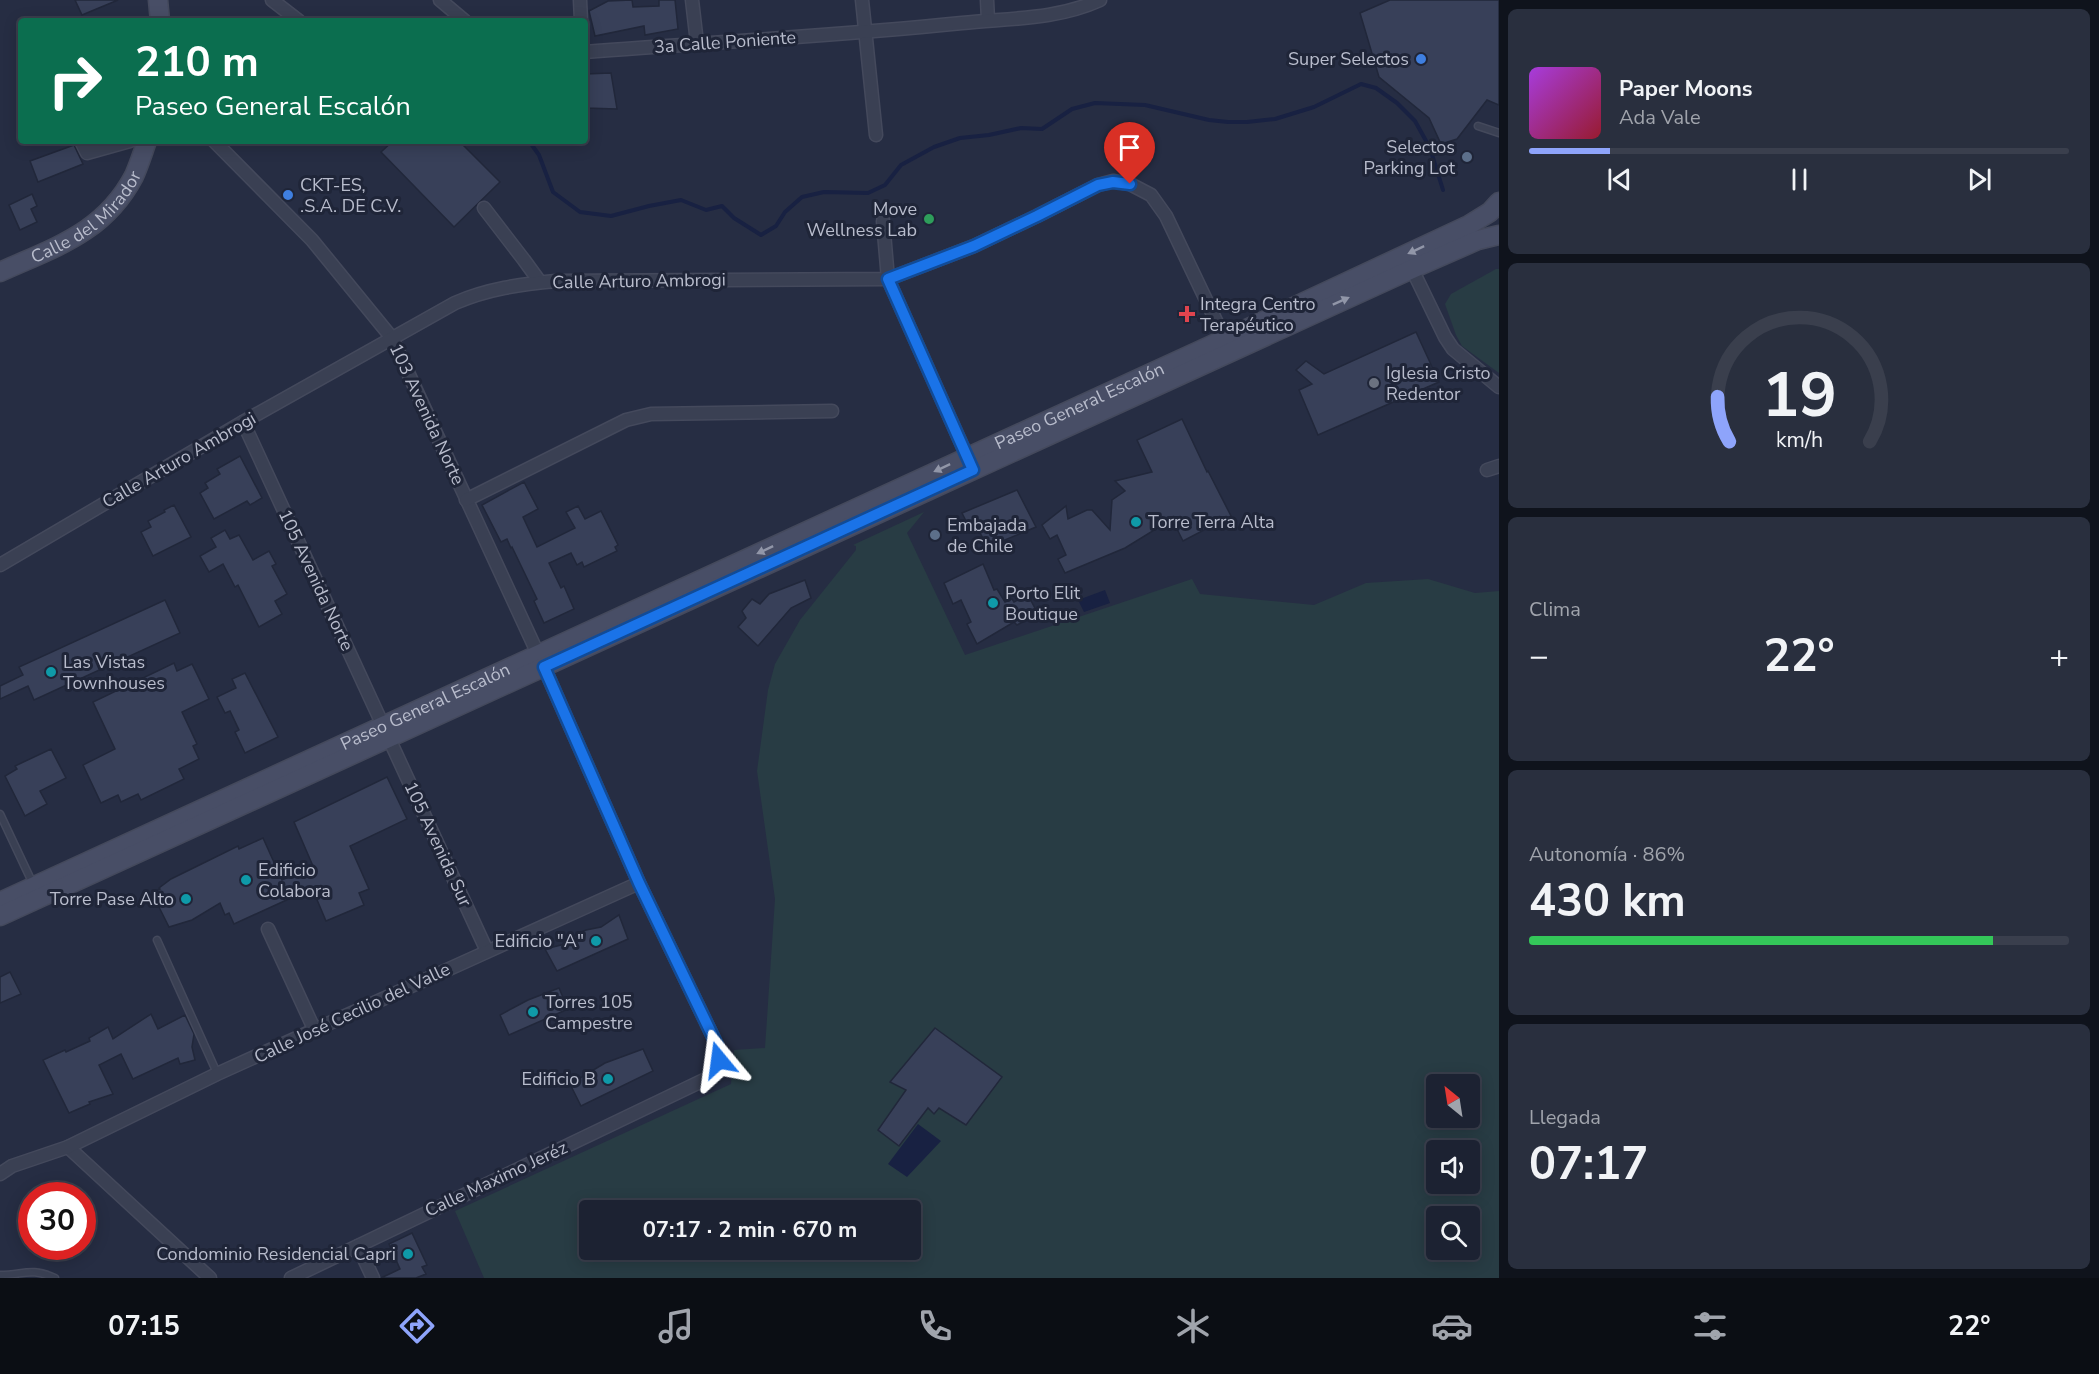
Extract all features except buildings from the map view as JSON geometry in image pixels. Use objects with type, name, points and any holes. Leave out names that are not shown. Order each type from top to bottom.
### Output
[{"type":"street","points":[[158,0],[160,18]]},
{"type":"street","points":[[272,0],[295,18]]},
{"type":"street","points":[[441,0],[462,18]]},
{"type":"street","points":[[580,0],[582,18]]},
{"type":"street","points":[[692,0],[697,43]]},
{"type":"street","points":[[862,0],[876,135]]},
{"type":"street","points":[[987,0],[988,20]]},
{"type":"street","name":"3a Calle Poniente","points":[[588,52],[865,33],[1059,14],[1100,0]]},
{"type":"street","points":[[82,144],[87,153],[119,144]]},
{"type":"street","name":"Calle del Mirador","points":[[0,272],[79,235],[96,224],[122,196],[134,175],[146,144]]},
{"type":"street","name":"103 Avenida Norte","points":[[217,144],[312,240],[392,338],[541,660],[639,883],[717,1045],[719,1055],[717,1068],[710,1077],[702,1082]]},
{"type":"street","name":"Calle Arturo Ambrogi","points":[[0,565],[243,422],[455,303],[472,296],[540,282],[888,279],[974,246],[1098,185],[1113,182],[1130,184],[1151,195],[1166,216],[1228,345]]},
{"type":"street","name":"Paseo General Escalón","points":[[0,916],[37,892],[1228,345],[1469,225],[1490,212],[1499,202]]},
{"type":"street","points":[[484,208],[540,282]]},
{"type":"street","points":[[883,221],[888,279],[970,463]]},
{"type":"street","name":"Paseo General Escalón","points":[[1228,345],[1478,240],[1499,235]]},
{"type":"street","points":[[1412,269],[1445,338],[1453,349],[1499,387]]},
{"type":"street","points":[[466,500],[638,416],[832,411]]},
{"type":"street","name":"105 Avenida Norte","points":[[243,422],[387,731]]},
{"type":"street","name":"105 Avenida Sur","points":[[387,731],[487,951]]},
{"type":"street","name":"Calle José Cecilio del Valle","points":[[0,1174],[12,1166],[68,1147],[217,1074],[639,883]]},
{"type":"street","name":"Paseo General Escalón","points":[[0,902],[37,892]]},
{"type":"street","points":[[268,929],[315,1031]]},
{"type":"street","name":"Calle Maximo Jeréz","points":[[291,1278],[702,1082]]},
{"type":"street","points":[[68,1147],[210,1278]]},
{"type":"street","points":[[358,1246],[373,1278]]},
{"type":"lane","points":[[1478,126],[1499,133]]},
{"type":"lane","points":[[0,814],[37,892]]},
{"type":"lane","points":[[157,940],[217,1074]]},
{"type":"lane","points":[[0,1275],[30,1271],[55,1278]]},
{"type":"shaded area","points":[[1499,269],[1499,373],[1462,346],[1445,304],[1451,294]]},
{"type":"shaded area","points":[[924,512],[907,533],[965,655],[1192,579],[1200,594],[1314,605],[1366,583],[1428,579],[1475,593],[1499,591],[1499,1278],[484,1278],[455,1211],[731,1084],[734,1050],[765,1048],[775,899],[757,771],[768,690],[775,664],[800,620],[856,550],[856,546],[853,545]]},
{"type":"water","points":[[1105,590],[1110,603],[1084,612],[1078,600]]},
{"type":"water","points":[[918,1124],[941,1141],[907,1177],[888,1164]]},
{"type":"waterway","points":[[531,144],[539,155],[553,192],[580,212],[611,216],[681,200],[706,210],[722,206],[734,218],[761,235],[776,226],[785,212],[802,197],[824,192],[868,193],[885,185],[901,165],[934,147],[960,138],[1021,128],[1042,129],[1072,109],[1095,103],[1145,105],[1209,120],[1247,122],[1275,119],[1314,107],[1361,84],[1376,88],[1397,103],[1415,121],[1430,148],[1443,190]]},
{"type":"place","name":"Super Selectos","points":[[1421,59]]},
{"type":"place","name":"Selectos Parking Lot","points":[[1467,157]]},
{"type":"place","name":"CKT-ES, .S.A. DE C.V.","points":[[288,195]]},
{"type":"place","name":"Move Wellness Lab","points":[[929,219]]},
{"type":"place","name":"Integra Centro Terapéutico","points":[[1187,314]]},
{"type":"place","name":"Iglesia Cristo Redentor","points":[[1374,383]]},
{"type":"place","name":"Torre Terra Alta","points":[[1136,522]]},
{"type":"place","name":"Embajada de Chile","points":[[935,535]]},
{"type":"place","name":"Porto Elit Boutique","points":[[993,603]]},
{"type":"place","name":"Las Vistas Townhouses","points":[[51,672]]},
{"type":"place","name":"Edificio Colabora","points":[[246,880]]},
{"type":"place","name":"Torre Pase Alto","points":[[186,899]]},
{"type":"place","name":"Edificio \"A\"","points":[[596,941]]},
{"type":"place","name":"Torres 105 Campestre","points":[[533,1012]]},
{"type":"place","name":"Edificio B","points":[[608,1079]]},
{"type":"place","name":"Condominio Residencial Capri","points":[[408,1254]]},
{"type":"route","points":[[719,1060],[717,1045],[639,883],[544,667],[973,470],[888,279],[974,246],[1098,185],[1113,182],[1130,184]]}]
